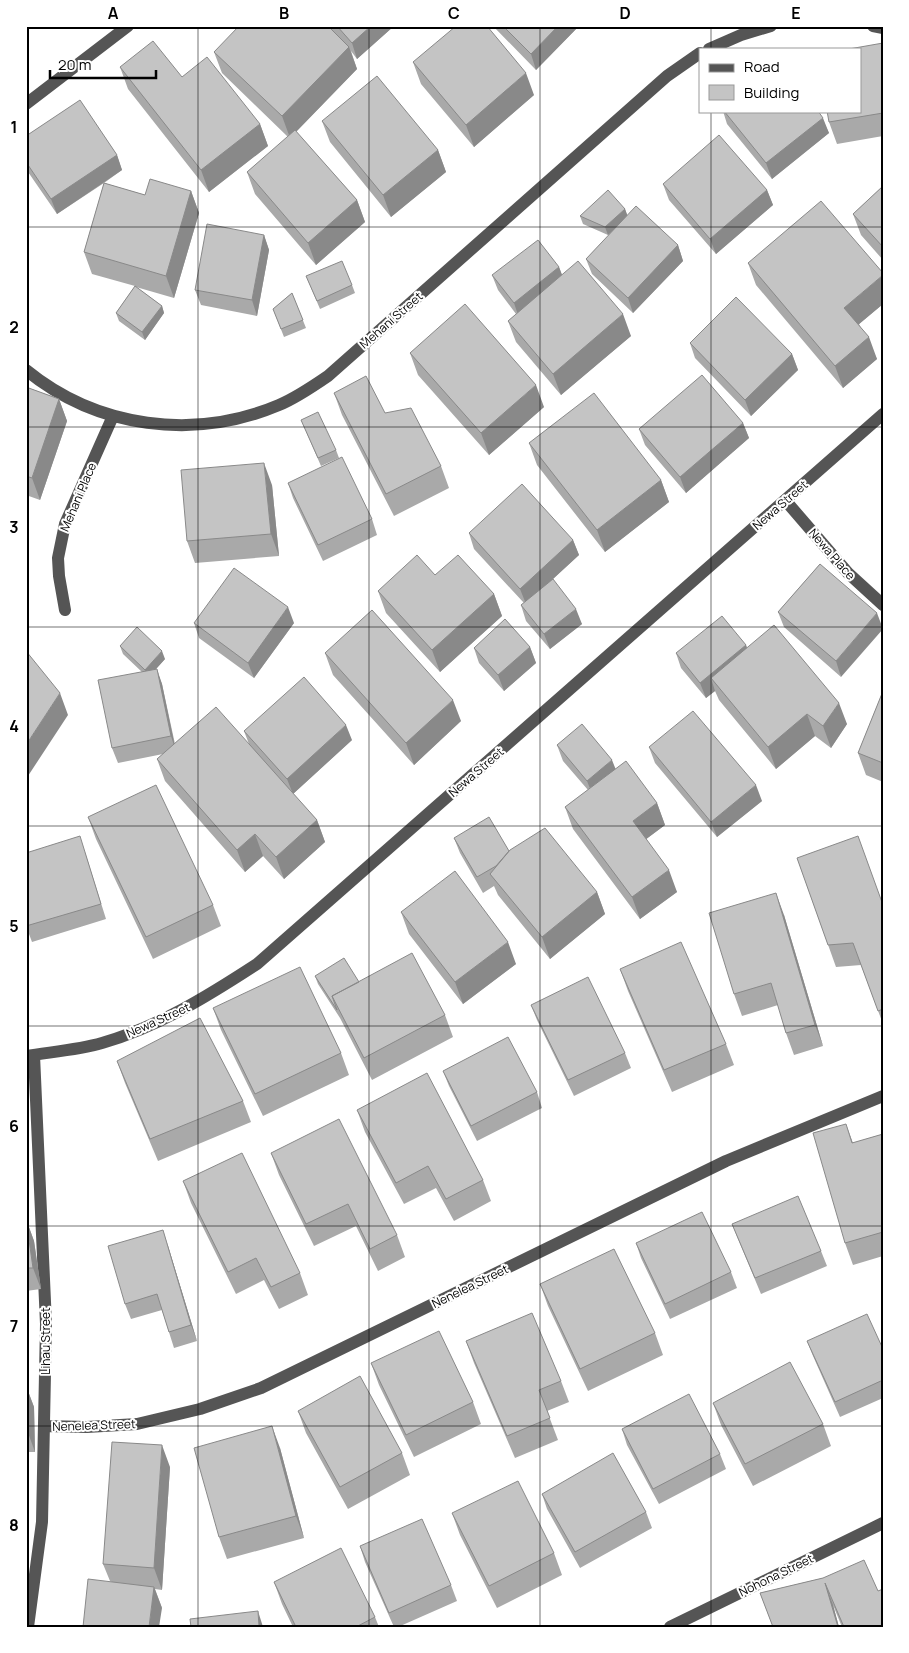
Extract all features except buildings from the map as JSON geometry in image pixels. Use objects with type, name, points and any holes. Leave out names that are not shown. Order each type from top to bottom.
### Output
[{"type":"street","points":[[26,104],[128,26]]},
{"type":"street","points":[[711,48],[741,34],[771,26]]},
{"type":"street","points":[[873,26],[883,28]]},
{"type":"street","name":"Mehani Street","points":[[26,370],[61,394],[87,407],[141,423],[170,426],[226,422],[280,405],[305,392],[328,376],[667,76],[699,55]]},
{"type":"street","name":"Newa Street","points":[[30,1055],[100,1044],[156,1023],[208,996],[257,964],[883,414]]},
{"type":"street","name":"Mehani Place","points":[[65,610],[58,558],[65,524],[113,416]]},
{"type":"street","name":"Newa Place","points":[[785,500],[848,573],[883,605]]},
{"type":"street","name":"Lihau Street","points":[[28,1627],[42,1522],[46,1324],[30,1055]]},
{"type":"street","name":"Nenelea Street","points":[[44,1426],[87,1427],[137,1424],[200,1409],[261,1388],[726,1161],[883,1096]]},
{"type":"street","name":"Nohona Street","points":[[670,1627],[883,1523]]}]
